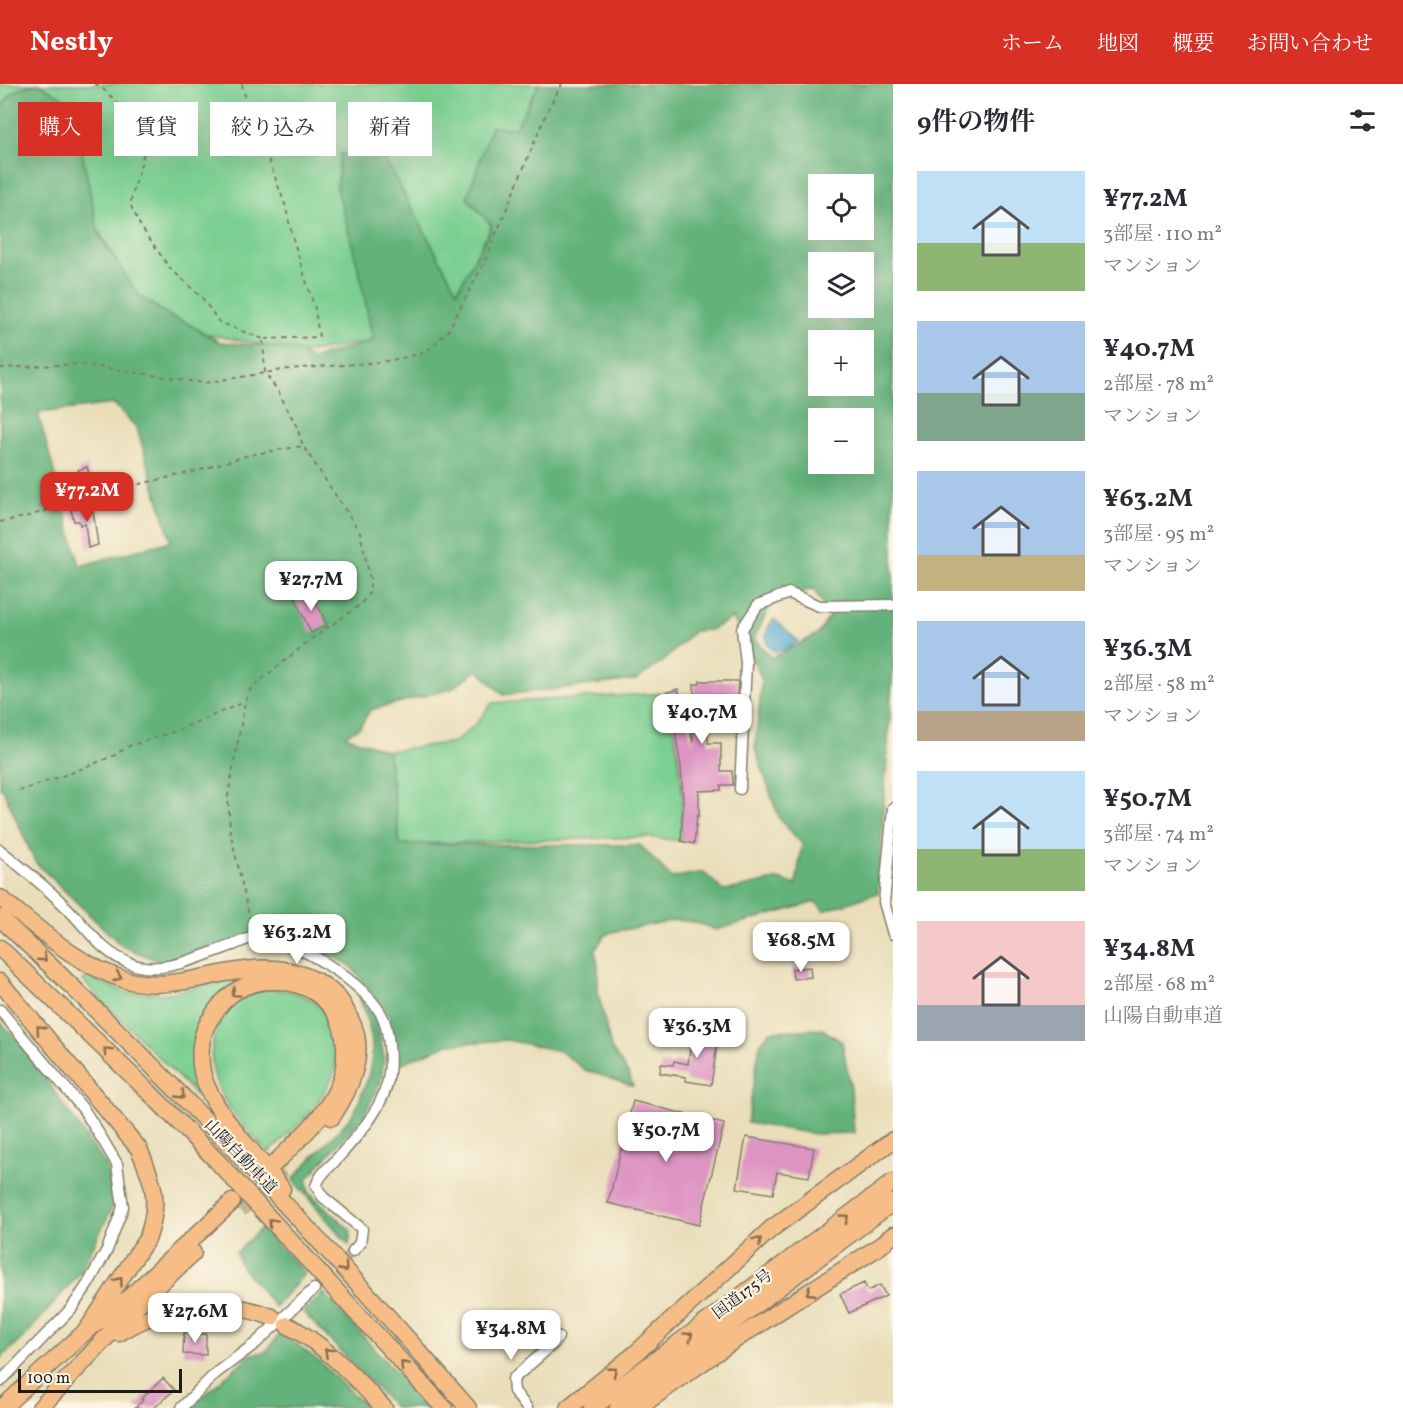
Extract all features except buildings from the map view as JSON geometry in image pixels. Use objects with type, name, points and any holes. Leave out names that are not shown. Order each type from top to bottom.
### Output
[{"type":"highway","points":[[0,898],[68,951],[105,973],[128,980],[157,983],[196,979],[253,968],[280,968],[298,972],[322,983],[339,999],[354,1026],[358,1057],[352,1079],[345,1098],[324,1129],[279,1166],[313,1126],[333,1096],[342,1074],[345,1054],[344,1035],[335,1012],[322,998],[298,985],[272,980],[245,986],[231,994],[215,1011],[204,1029],[200,1056],[206,1085],[223,1113],[273,1175],[318,1239]]},
{"type":"highway","name":"山陽自動車道","points":[[0,918],[162,1076],[318,1239],[468,1408]]},
{"type":"highway","name":"山陽自動車道","points":[[0,948],[217,1161],[444,1408]]},
{"type":"highway","points":[[0,982],[139,1149],[150,1173],[155,1200],[153,1222],[148,1237],[87,1330]]},
{"type":"highway","points":[[568,1408],[635,1354],[771,1229],[893,1140]]},
{"type":"highway","name":"国道175号","points":[[618,1408],[872,1208],[893,1182]]},
{"type":"highway","name":"国道175号","points":[[592,1408],[872,1208],[893,1202]]},
{"type":"highway","points":[[2,1408],[87,1330],[120,1306],[236,1206],[130,1312],[40,1408]]},
{"type":"highway","points":[[638,1408],[730,1343],[893,1236]]},
{"type":"highway","points":[[99,1345],[137,1321],[186,1306],[235,1307],[253,1310],[308,1335],[332,1354],[384,1408]]},
{"type":"street","points":[[740,789],[746,663],[742,629],[758,605],[789,592],[819,606],[893,605]]},
{"type":"street","points":[[893,808],[884,902],[893,934]]},
{"type":"street","points":[[0,850],[64,905],[96,942],[129,964],[163,968],[254,937],[282,942],[334,967],[366,994],[384,1019],[390,1054],[389,1076],[381,1099],[363,1129],[330,1167],[319,1176],[316,1186],[323,1197],[362,1229],[360,1243],[353,1251]]},
{"type":"street","points":[[0,1010],[47,1064],[94,1126],[117,1164],[123,1207],[107,1250],[77,1301],[0,1382]]},
{"type":"street","points":[[181,1408],[216,1373],[256,1342],[314,1289]]},
{"type":"street","points":[[527,1408],[514,1391],[513,1379],[558,1337]]},
{"type":"path","points":[[95,84],[111,96],[144,138],[146,145],[130,204],[170,267],[203,299],[219,322],[263,339],[319,337],[315,309],[292,238],[285,204],[269,160],[255,136],[242,84]]},
{"type":"path","points":[[0,368],[81,364],[204,383],[265,373],[382,362],[420,354],[432,347],[448,332],[484,263],[549,107],[562,84]]},
{"type":"path","points":[[254,937],[230,831],[228,796],[245,702],[250,688],[309,641],[361,604],[370,592],[370,579],[360,532],[303,447],[297,427],[265,373],[263,339]]},
{"type":"path","points":[[0,522],[29,516],[96,494],[193,472],[249,455],[303,447]]},
{"type":"path","points":[[20,791],[71,773],[113,756],[129,746],[170,733],[245,702]]},
{"type":"green space","points":[[0,84],[563,84],[452,304],[373,341],[305,353],[155,324],[53,156],[102,156],[102,102],[18,102],[18,156],[24,156],[0,163]]},
{"type":"green space","points":[[40,84],[63,98],[65,102],[18,102],[18,156],[83,156],[99,235],[138,295],[170,316],[220,342],[295,349],[311,359],[373,341],[360,275],[337,188],[340,154],[383,156],[457,291],[492,226],[467,198],[491,127],[515,128],[539,84],[893,84],[893,667],[878,893],[824,911],[816,902],[716,930],[694,922],[676,920],[612,932],[604,936],[595,950],[598,966],[598,992],[611,1048],[629,1075],[633,1086],[585,1070],[560,1051],[507,1040],[449,1044],[395,1066],[390,1017],[350,965],[291,937],[263,932],[161,962],[122,946],[35,862],[3,790],[0,789],[0,109],[8,98],[21,88]],"holes":[[[114,404],[137,428],[171,541],[80,566],[38,413]],[[813,588],[830,616],[818,634],[772,658],[754,639],[770,606]],[[733,618],[762,679],[755,749],[779,818],[802,844],[796,885],[779,879],[724,891],[703,872],[672,878],[640,845],[400,844],[388,751],[345,736],[360,727],[370,710],[451,689],[478,670],[503,695],[636,680],[664,661],[694,631],[710,630]]]},
{"type":"green space","points":[[665,693],[680,766],[681,841],[647,837],[400,844],[388,751],[455,742],[476,724],[492,703]]},
{"type":"green space","points":[[252,973],[218,996],[205,1012],[197,1032],[214,1113],[83,981],[86,976],[128,993],[169,993]]},
{"type":"green space","points":[[265,989],[299,994],[320,1007],[336,1034],[338,1054],[334,1073],[325,1091],[298,1125],[268,1153],[240,1122],[222,1096],[213,1071],[212,1055],[213,1040],[225,1014],[236,1003]]},
{"type":"green space","points":[[358,994],[376,1018],[384,1057],[381,1081],[364,1115],[307,1179],[309,1192],[351,1231],[349,1245],[293,1180],[353,1114],[367,1079],[371,1066],[372,1043]]},
{"type":"green space","points":[[0,1022],[19,1041],[107,1167],[115,1202],[80,1273],[27,1334],[0,1359]]},
{"type":"green space","points":[[822,1029],[842,1042],[851,1089],[854,1133],[815,1134],[747,1123],[760,1044],[770,1031]]},
{"type":"green space","points":[[261,1228],[305,1273],[275,1307],[241,1266],[236,1253]]},
{"type":"green space","points":[[323,1292],[428,1408],[395,1408],[303,1312]]},
{"type":"green space","points":[[281,1332],[320,1362],[367,1408],[190,1408],[251,1354],[266,1352]]},
{"type":"water","points":[[774,619],[798,641],[788,648],[775,652],[768,645],[766,636]]},
{"type":"tunnel","points":[[240,1210],[283,1170]]},
{"type":"tunnel","points":[[314,1289],[353,1251]]}]
